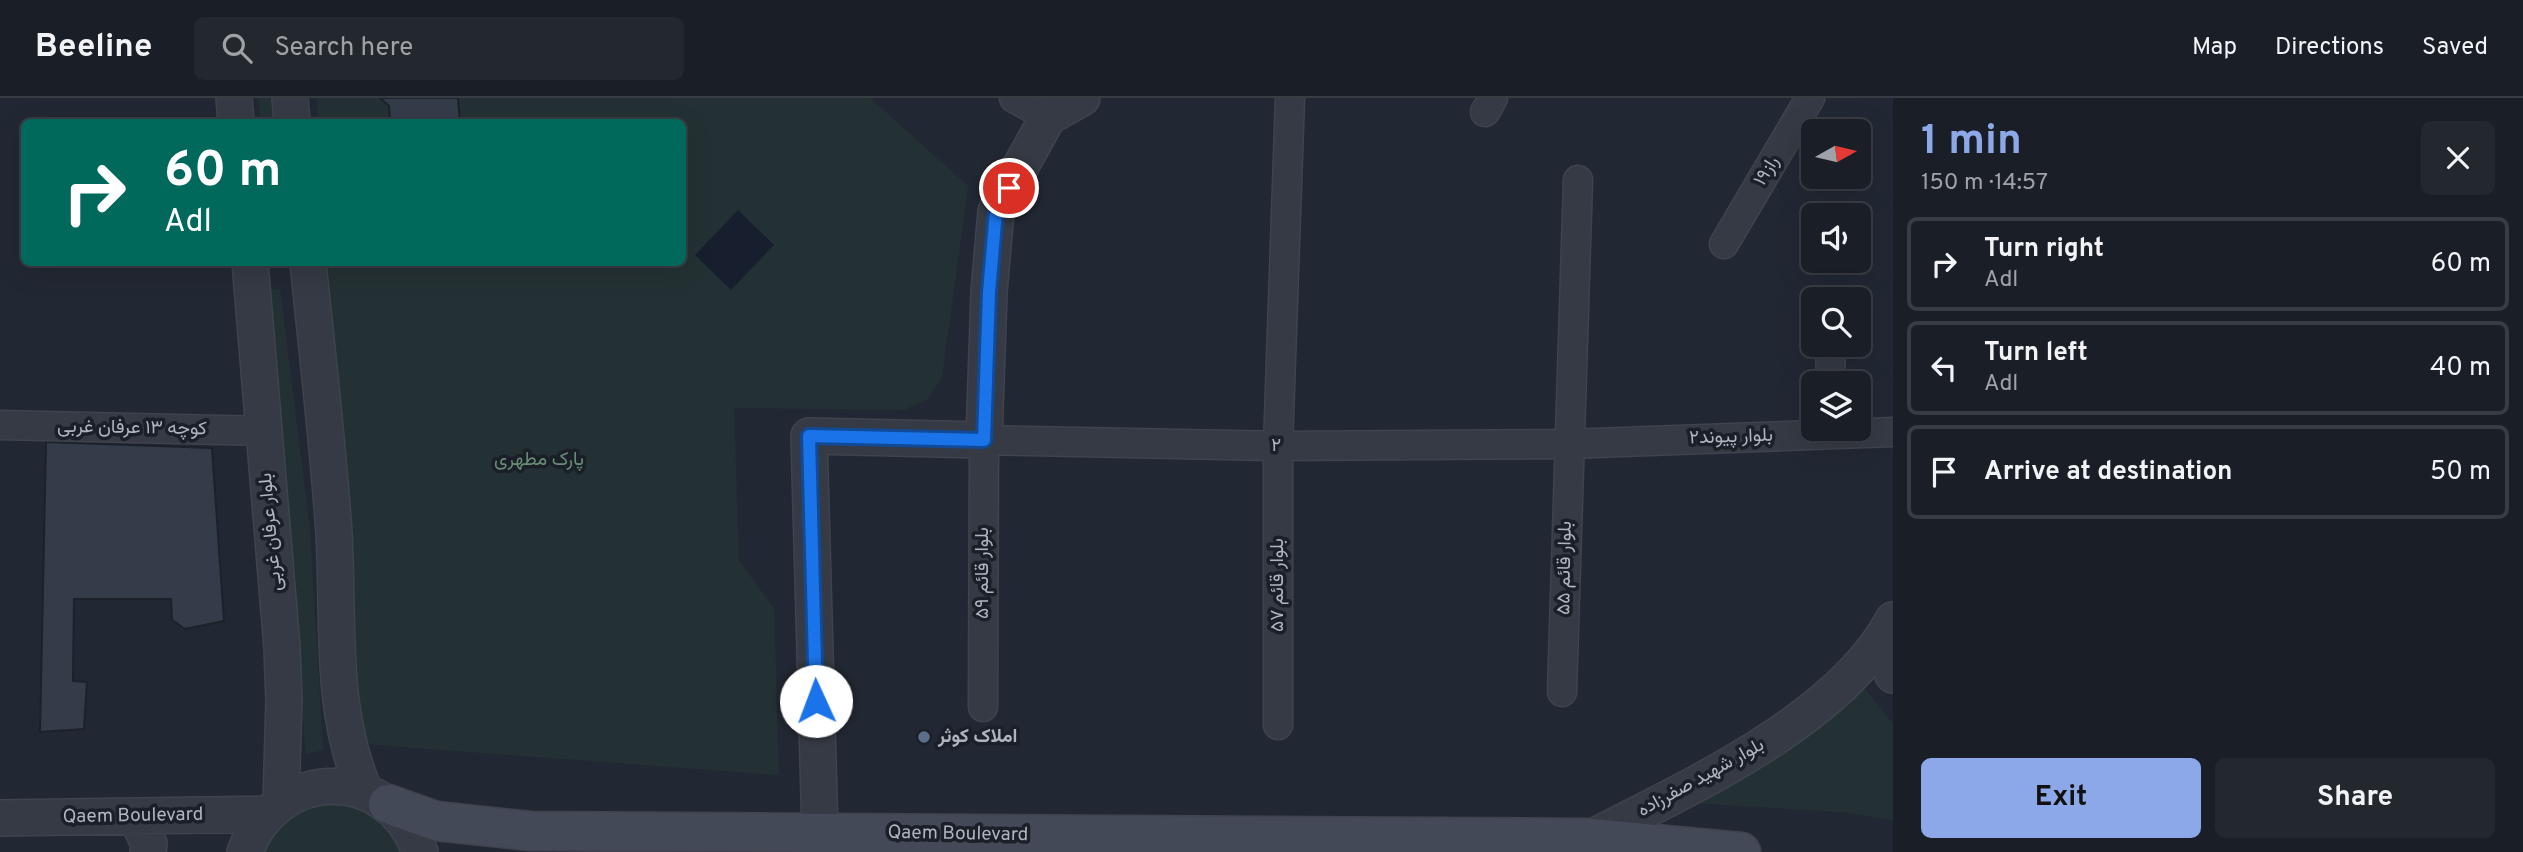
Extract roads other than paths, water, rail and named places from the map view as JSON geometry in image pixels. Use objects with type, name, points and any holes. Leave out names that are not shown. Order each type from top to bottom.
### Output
[{"type":"main road","name":"Qaem Boulevard","points":[[377,798],[436,821],[520,841],[820,833],[1591,838],[1741,852]]},
{"type":"street","points":[[234,98],[236,119]]},
{"type":"street","points":[[289,98],[292,119]]},
{"type":"street","points":[[1014,98],[1048,117]]},
{"type":"street","points":[[820,833],[809,436],[984,440],[989,292],[996,211],[1048,117],[1082,98]]},
{"type":"street","name":"بلوار قائم ۵۷","points":[[1278,725],[1278,446],[1290,98]]},
{"type":"street","name":"راز۱۹","points":[[1724,244],[1810,98]]},
{"type":"street","name":"بلوار قائم ۵۵","points":[[1562,692],[1578,180]]},
{"type":"street","name":"بلوار عرفان غربی","points":[[250,266],[282,661],[273,808]]},
{"type":"street","points":[[308,266],[334,533],[341,716],[348,749],[377,798]]},
{"type":"street","name":"کوچه ۱۳ عرفان غربی","points":[[0,425],[263,431]]},
{"type":"street","name":"بلوار پیوند۲","points":[[1568,443],[1801,432]]},
{"type":"street","name":"بلوار پیوند۲","points":[[1871,432],[1893,432]]},
{"type":"street","name":"۲","points":[[984,440],[1278,446],[1568,443]]},
{"type":"street","name":"بلوار قائم ۵۹","points":[[983,707],[984,440]]},
{"type":"street","points":[[1890,625],[1893,675]]},
{"type":"street","name":"بلوار شهید صفرزاده","points":[[1591,838],[1746,757],[1817,706],[1867,658],[1890,625]]},
{"type":"street","points":[[245,852],[251,835],[273,808],[300,791],[322,786],[344,786],[377,798],[404,820],[420,852]]},
{"type":"street","name":"Qaem Boulevard","points":[[0,818],[136,816],[273,808]]},
{"type":"street","points":[[136,816],[149,844],[148,852]]},
{"type":"water","points":[[738,210],[774,245],[731,290],[695,255]]},
{"type":"place","name":"املاک کوثر","points":[[924,737]]},
{"type":"park label","name":"پارک مطهری","points":[[539,460]]}]
